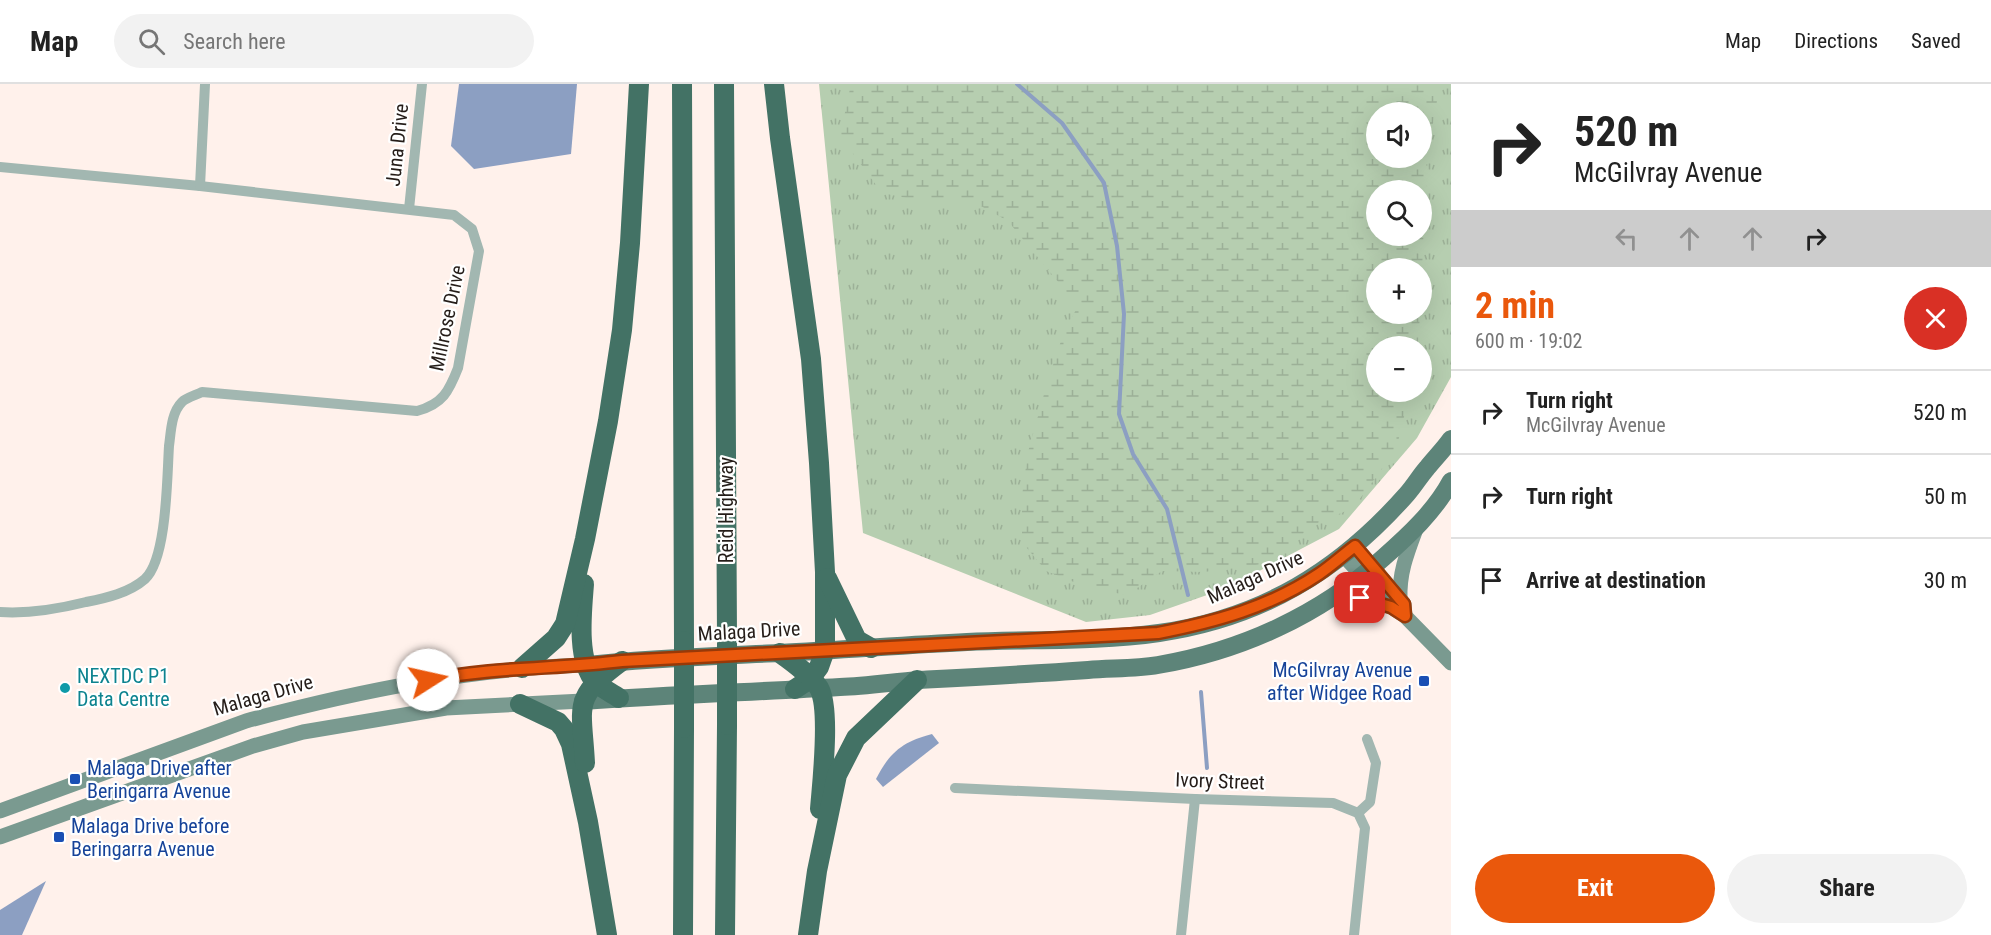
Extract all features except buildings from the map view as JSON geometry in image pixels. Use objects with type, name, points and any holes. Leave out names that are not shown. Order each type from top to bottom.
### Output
[{"type":"highway","points":[[522,668],[556,638],[565,624],[585,539],[608,421],[622,330],[630,243],[639,84]]},
{"type":"highway","points":[[682,84],[683,935]]},
{"type":"highway","name":"Reid Highway","points":[[724,84],[727,638],[725,935]]},
{"type":"highway","points":[[774,84],[811,358],[819,463],[825,572],[825,650],[819,667],[808,685]]},
{"type":"highway","points":[[585,539],[581,645],[591,673],[619,699]]},
{"type":"highway","points":[[825,572],[857,640],[871,648]]},
{"type":"highway","points":[[780,653],[800,667],[808,685],[824,706],[817,871]]},
{"type":"highway","points":[[591,673],[622,661]]},
{"type":"highway","points":[[588,822],[581,723],[583,701],[591,673]]},
{"type":"highway","points":[[808,935],[817,871],[837,774],[856,738],[917,680]]},
{"type":"highway","points":[[520,704],[558,722],[571,744],[578,768],[607,935]]},
{"type":"main road","name":"Malaga Drive","points":[[622,661],[967,642],[1108,637],[1158,633],[1201,625],[1233,616],[1293,589],[1319,574],[1349,550],[1409,492],[1451,439]]},
{"type":"main road","points":[[0,837],[243,750],[303,732],[446,708],[1156,665],[1207,654],[1243,643],[1302,616],[1338,594],[1368,572],[1418,523],[1451,481]]},
{"type":"main road","points":[[1395,603],[1402,565],[1418,523]]},
{"type":"main road","points":[[1349,550],[1405,616],[1451,663]]},
{"type":"main road","points":[[1338,594],[1395,603]]},
{"type":"main road","name":"Malaga Drive","points":[[0,811],[246,721],[330,700],[448,676],[522,668],[591,673]]},
{"type":"street","points":[[200,186],[205,84]]},
{"type":"street","name":"Juna Drive","points":[[409,209],[422,84]]},
{"type":"street","name":"Millrose Drive","points":[[0,167],[200,186],[454,215],[472,229],[479,251],[458,368],[451,386],[442,399],[431,407],[417,411],[202,392],[182,402],[171,422],[161,542],[156,563],[146,578],[129,590],[101,599],[52,610],[0,612]]},
{"type":"street","points":[[1354,935],[1365,828],[1358,813],[1370,802],[1376,763],[1367,738]]},
{"type":"street","name":"Ivory Street","points":[[955,788],[1333,803],[1358,813]]},
{"type":"street","points":[[1181,935],[1195,799]]},
{"type":"green space","points":[[819,84],[1451,84],[1451,377],[1417,438],[1339,529],[1227,588],[1150,615],[1086,622],[863,533]]},
{"type":"green space","points":[[851,84],[1440,84],[1432,129],[1432,102],[1366,102],[1366,168],[1427,168],[1427,180],[1366,180],[1366,246],[1423,246],[1423,258],[1366,258],[1366,324],[1419,324],[1419,336],[1366,336],[1366,402],[1408,402],[1396,450],[1353,508],[1313,525],[1270,563],[1204,572],[1162,571],[1127,595],[1089,588],[1046,571],[1022,542],[1022,496],[1028,452],[1048,380],[1064,332],[1078,306],[1008,221],[970,200],[916,200],[882,193],[840,136]]},
{"type":"water","points":[[459,84],[577,84],[571,154],[474,169],[451,146]]},
{"type":"water","points":[[932,734],[939,743],[883,787],[876,779],[892,755],[905,745]]},
{"type":"water","points":[[46,881],[22,935],[0,935],[0,910]]},
{"type":"waterway","points":[[1017,84],[1062,123],[1104,183],[1117,246],[1124,314],[1119,414],[1133,454],[1167,509],[1188,595]]},
{"type":"waterway","points":[[1201,692],[1207,768]]},
{"type":"place","name":"McGilvray Avenue after Widgee Road","points":[[1424,681]]},
{"type":"place","name":"NEXTDC P1 Data Centre","points":[[65,688]]},
{"type":"place","name":"Malaga Drive after Beringarra Avenue","points":[[75,779]]},
{"type":"place","name":"Malaga Drive before Beringarra Avenue","points":[[59,837]]},
{"type":"route","points":[[428,680],[522,668],[622,661],[1158,633],[1233,616],[1264,603],[1319,574],[1355,546],[1404,604],[1405,616],[1391,607],[1360,598]]}]
